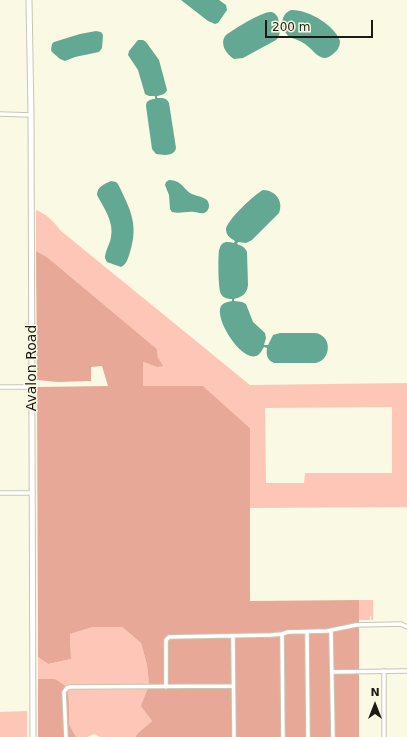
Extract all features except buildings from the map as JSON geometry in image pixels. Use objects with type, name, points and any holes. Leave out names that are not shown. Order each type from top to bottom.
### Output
[{"type":"main road","name":"Avalon Road","points":[[29,0],[31,114],[33,737]]},
{"type":"street","points":[[0,114],[31,114]]},
{"type":"street","points":[[0,387],[32,387]]},
{"type":"street","points":[[0,493],[32,493]]},
{"type":"street","points":[[166,687],[166,640],[169,637],[233,637],[282,634],[288,632],[332,630],[356,624],[401,624],[407,628]]},
{"type":"street","points":[[332,630],[333,737]]},
{"type":"street","points":[[307,632],[308,737]]},
{"type":"street","points":[[282,634],[283,737]]},
{"type":"street","points":[[233,637],[234,737]]},
{"type":"street","points":[[384,671],[384,737]]},
{"type":"street","points":[[332,672],[407,671]]},
{"type":"street","points":[[66,737],[64,692],[70,687],[233,686]]},
{"type":"shaded area","points":[[36,210],[47,216],[61,231],[250,385],[407,383],[407,507],[250,508],[250,428],[203,386],[143,386],[143,362],[157,367],[157,349],[47,257],[36,251]],"holes":[[[392,407],[392,473],[305,473],[304,483],[266,483],[265,408]]]},
{"type":"shaded area","points":[[36,251],[47,257],[157,349],[158,358],[163,366],[157,367],[143,362],[143,386],[203,386],[250,428],[250,601],[359,600],[359,737],[135,737],[152,721],[141,706],[149,685],[147,665],[141,643],[122,627],[93,627],[70,634],[71,659],[48,664],[38,657],[37,387],[108,386],[102,366],[91,367],[91,381],[58,382],[37,380]]},
{"type":"shaded area","points":[[359,600],[373,600],[373,620],[371,620],[370,616],[370,620],[359,620]]},
{"type":"shaded area","points":[[93,627],[122,627],[141,643],[147,665],[149,685],[142,706],[152,721],[135,737],[100,737],[94,734],[87,737],[76,737],[69,724],[69,704],[55,679],[38,679],[38,657],[48,664],[71,659],[70,634]]},
{"type":"shaded area","points":[[38,679],[55,679],[67,687],[69,724],[76,737],[38,737]]},
{"type":"shaded area","points":[[27,711],[27,737],[0,737],[0,712]]},
{"type":"water","points":[[181,0],[219,0],[226,5],[227,10],[218,23],[215,24],[208,21]]},
{"type":"water","points":[[291,10],[305,12],[327,24],[337,35],[340,41],[336,52],[329,57],[321,57],[305,44],[289,36],[283,26],[280,26],[280,34],[276,40],[243,58],[234,59],[224,48],[223,41],[226,35],[255,17],[271,12],[277,16],[279,24],[282,24],[284,16]]},
{"type":"water","points":[[96,31],[101,32],[103,35],[102,48],[99,52],[75,57],[65,61],[60,59],[51,50],[54,42]]},
{"type":"water","points":[[138,40],[143,40],[146,42],[159,60],[167,90],[164,94],[157,96],[157,98],[165,99],[169,103],[176,148],[171,154],[156,154],[152,149],[146,106],[151,99],[155,99],[155,96],[145,94],[138,70],[128,55],[129,51]]},
{"type":"water","points":[[169,180],[179,183],[190,193],[207,200],[209,205],[208,210],[205,213],[172,212],[170,209],[169,195],[165,185]]},
{"type":"water","points":[[111,181],[118,184],[126,201],[132,217],[134,233],[128,259],[121,267],[107,262],[105,258],[112,231],[108,215],[97,195],[97,192],[103,185]]},
{"type":"water","points":[[263,190],[267,190],[275,194],[280,204],[279,213],[252,240],[246,243],[238,242],[237,244],[243,247],[247,252],[248,285],[245,293],[234,299],[234,301],[246,304],[253,322],[265,333],[266,338],[264,345],[268,345],[273,335],[280,333],[315,333],[325,338],[328,347],[327,352],[321,361],[316,363],[274,363],[268,359],[267,348],[264,347],[256,356],[250,356],[236,346],[221,320],[221,306],[232,301],[232,299],[223,296],[220,291],[218,273],[219,250],[223,243],[234,243],[235,241],[231,239],[226,231],[231,220],[248,202]]}]
